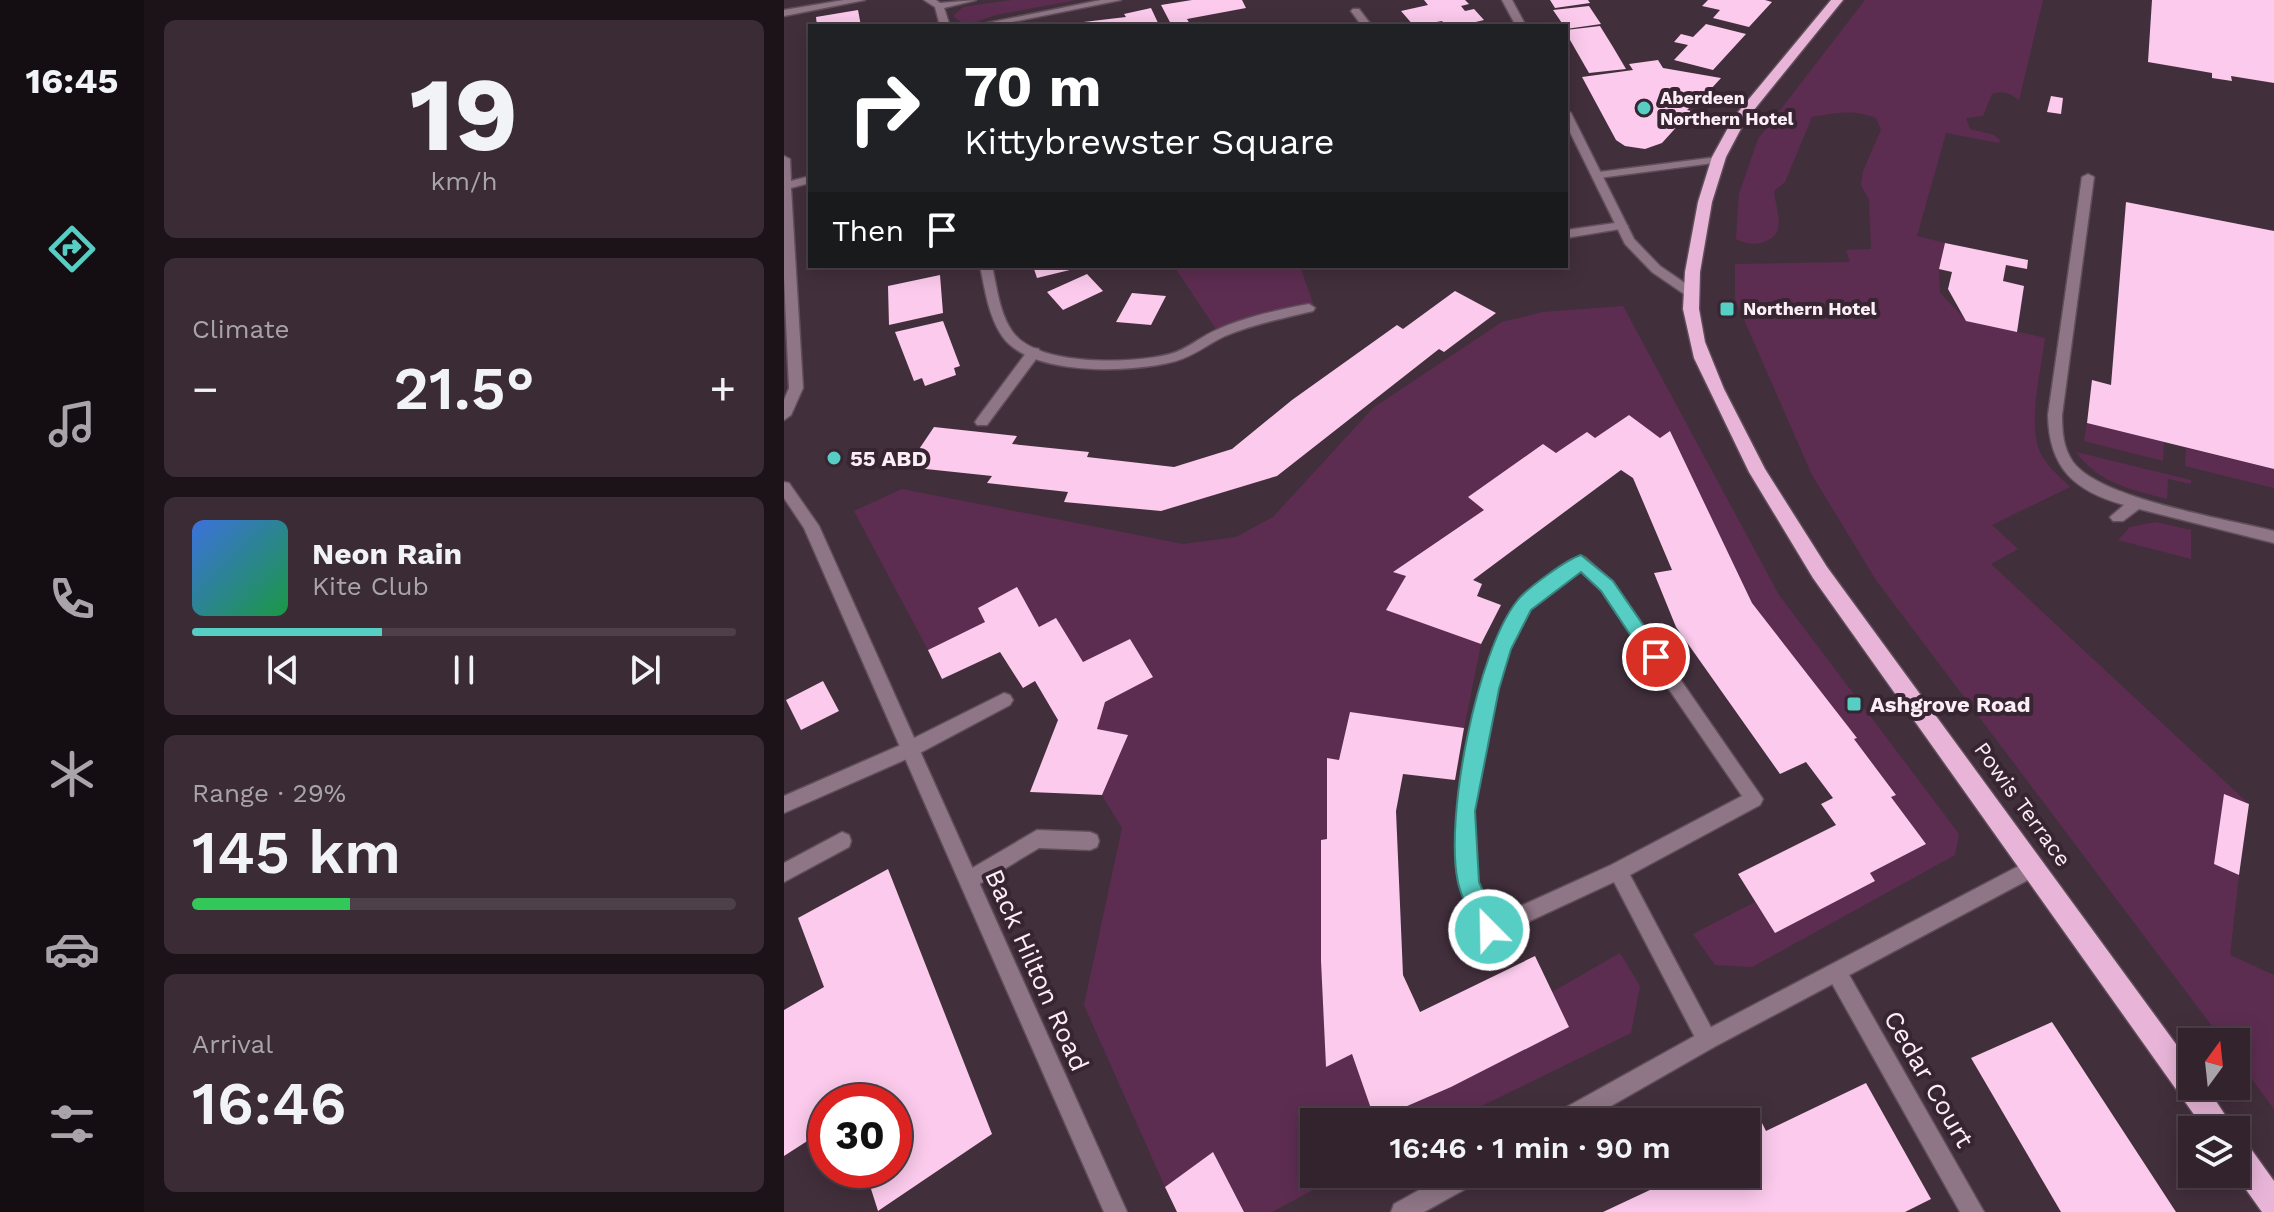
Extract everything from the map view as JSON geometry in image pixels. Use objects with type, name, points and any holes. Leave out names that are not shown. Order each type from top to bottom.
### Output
[{"type":"main road","name":"Powis Terrace","points":[[1837,0],[1737,122],[1717,160],[1703,214],[1691,293],[1700,355],[1761,480],[1798,543],[2211,1116]]},
{"type":"main road","points":[[2250,1172],[2274,1205]]},
{"type":"street","points":[[784,13],[860,0]]},
{"type":"street","points":[[929,0],[939,6],[971,0]]},
{"type":"street","points":[[988,24],[1116,0]]},
{"type":"street","points":[[1507,0],[1520,24]]},
{"type":"street","points":[[939,6],[944,24]]},
{"type":"street","points":[[1356,11],[1366,24]]},
{"type":"street","points":[[1568,120],[1599,175],[1629,241],[1656,269],[1691,293]]},
{"type":"street","points":[[784,159],[796,388],[784,415]]},
{"type":"street","points":[[1599,175],[1717,160]]},
{"type":"street","points":[[2088,177],[2055,415],[2054,440],[2064,462],[2079,479],[2099,491],[2274,537]]},
{"type":"street","points":[[787,186],[808,180]]},
{"type":"street","points":[[1568,234],[1622,226]]},
{"type":"street","points":[[986,268],[998,317],[1013,341],[1060,361],[1137,364],[1175,358],[1218,334],[1263,317],[1309,308]]},
{"type":"street","points":[[982,422],[1034,352]]},
{"type":"street","name":"Back Hilton Road","points":[[784,487],[811,526],[1116,1212]]},
{"type":"street","points":[[2118,517],[2137,503]]},
{"type":"street","points":[[1581,562],[1607,586],[1754,799],[1618,871],[1489,930],[1468,882],[1465,811],[1489,689],[1502,649],[1524,605],[1581,562]]},
{"type":"street","points":[[784,805],[912,748],[1004,700]]},
{"type":"street","points":[[969,880],[1037,839],[1090,841]]},
{"type":"street","points":[[784,873],[842,841]]},
{"type":"street","points":[[1587,1108],[1707,1040],[2034,867]]},
{"type":"street","points":[[1618,871],[1707,1040]]},
{"type":"street","name":"Cedar Court","points":[[1837,973],[1973,1212]]},
{"type":"street","points":[[1402,1212],[1445,1188]]},
{"type":"shaded area","points":[[1012,0],[1076,0],[996,15],[974,23],[961,22],[953,16],[963,7]]},
{"type":"shaded area","points":[[1865,0],[2043,0],[2019,100],[2006,93],[1992,94],[1983,116],[1966,118],[1970,129],[1994,135],[2000,140],[1999,143],[1946,133],[1917,236],[1945,243],[1939,269],[1940,293],[1966,320],[2045,338],[2035,407],[2038,447],[2051,468],[2070,487],[1992,525],[2018,549],[1991,564],[2249,804],[2214,864],[2239,875],[2230,955],[2274,975],[2274,1109],[2250,1077],[2250,1028],[2213,1028],[1876,580],[1812,475],[1735,299],[1735,264],[1850,262],[1846,250],[1871,249],[1869,200],[1861,185],[1863,171],[1881,130],[1876,118],[1852,113],[1812,117],[1785,182],[1774,191],[1779,225],[1777,231],[1768,240],[1748,243],[1736,239],[1739,194],[1758,139]]},
{"type":"shaded area","points":[[1175,268],[1301,268],[1314,306],[1266,312],[1216,329]]},
{"type":"shaded area","points":[[1623,306],[1779,595],[1959,834],[1955,855],[1752,967],[1715,965],[1693,934],[1755,902],[1775,933],[1875,881],[1870,873],[1926,844],[1891,797],[1896,794],[1854,739],[1856,737],[1752,603],[1670,431],[1660,438],[1629,415],[1595,438],[1556,453],[1543,444],[1468,497],[1484,510],[1394,571],[1406,576],[1387,610],[1481,644],[1464,728],[1350,712],[1339,760],[1327,759],[1327,839],[1321,840],[1321,961],[1326,1066],[1352,1054],[1372,1108],[1300,1108],[1300,1188],[1317,1188],[1272,1212],[1244,1212],[1213,1152],[1165,1187],[1084,1005],[1122,828],[1102,795],[1127,735],[1097,729],[1105,702],[1153,676],[1130,639],[1083,662],[1039,627],[1016,588],[978,608],[985,622],[928,650],[854,511],[902,489],[1183,544],[1236,537],[1273,517],[1373,408],[1502,322],[1543,312]]},
{"type":"shaded area","points":[[2087,423],[2164,442],[2163,461],[2084,441]]},
{"type":"shaded area","points":[[2186,448],[2274,469],[2274,488],[2185,466]]},
{"type":"shaded area","points":[[2076,452],[2191,480],[2191,484],[2168,479],[2167,499],[2141,492],[2106,478],[2085,463]]},
{"type":"shaded area","points":[[2156,522],[2191,530],[2191,559],[2118,540],[2130,527]]},
{"type":"shaded area","points":[[1620,953],[1640,986],[1631,1033],[1478,1108],[1403,1108],[1569,1027],[1552,992]]},
{"type":"building","points":[[1192,0],[1242,0],[1246,8],[1187,19],[1190,24],[1171,24],[1161,5]]},
{"type":"building","points":[[1424,0],[1465,0],[1469,4],[1461,6],[1465,11],[1474,9],[1484,20],[1467,24],[1444,24],[1442,21],[1412,24],[1401,11],[1428,5]]},
{"type":"building","points":[[1550,0],[1588,0],[1590,3],[1555,8]]},
{"type":"building","points":[[1708,0],[1772,2],[1749,27],[1713,18],[1720,10],[1702,6]]},
{"type":"building","points":[[2152,0],[2274,0],[2274,83],[2231,76],[2232,81],[2212,78],[2212,73],[2148,62]]},
{"type":"building","points":[[1589,6],[1601,24],[1568,29],[1568,24],[1563,24],[1553,10]]},
{"type":"building","points":[[1151,8],[1159,24],[1075,23],[1126,17],[1124,14]]},
{"type":"building","points":[[858,10],[861,24],[817,24],[816,17]]},
{"type":"building","points":[[1706,24],[1746,34],[1713,70],[1674,60],[1688,45],[1674,42],[1681,34],[1693,37]]},
{"type":"building","points":[[1600,26],[1626,69],[1589,73],[1568,36],[1568,30]]},
{"type":"building","name":"Aberdeen Northern Hotel","points":[[1658,60],[1663,68],[1721,78],[1687,110],[1691,111],[1662,143],[1645,149],[1625,146],[1616,140],[1582,77],[1633,70],[1629,64]]},
{"type":"building","points":[[2051,96],[2063,98],[2061,114],[2047,112]]},
{"type":"building","points":[[2126,202],[2274,231],[2274,469],[2087,423],[2092,380],[2111,385]]},
{"type":"building","points":[[1945,243],[2028,260],[2027,269],[2006,265],[2003,281],[2024,286],[2017,332],[1966,321],[1948,289],[1952,272],[1939,269]]},
{"type":"building","points":[[1034,268],[1078,268],[1037,278]]},
{"type":"building","points":[[1087,274],[1103,291],[1063,310],[1047,292]]},
{"type":"building","points":[[940,275],[943,313],[889,325],[888,286]]},
{"type":"building","points":[[1455,291],[1496,313],[1444,352],[1439,349],[1277,476],[1161,511],[1064,502],[1068,492],[987,483],[992,476],[907,467],[934,427],[1017,436],[1012,444],[1089,452],[1087,457],[1174,467],[1232,449],[1292,400],[1397,325],[1403,329]]},
{"type":"building","points":[[1132,293],[1166,296],[1151,325],[1116,322]]},
{"type":"building","points":[[943,321],[960,366],[954,368],[956,375],[925,386],[922,378],[914,381],[895,332]]},
{"type":"building","points":[[1629,415],[1660,438],[1670,431],[1752,603],[1857,738],[1854,739],[1896,795],[1891,797],[1926,844],[1870,873],[1875,881],[1775,933],[1738,874],[1836,825],[1821,804],[1833,798],[1806,762],[1780,774],[1676,627],[1654,573],[1672,570],[1633,478],[1621,470],[1473,580],[1482,584],[1477,596],[1501,605],[1481,644],[1386,610],[1406,576],[1393,572],[1484,510],[1468,497],[1543,444],[1556,453],[1587,432],[1595,438]]},
{"type":"building","points":[[1017,587],[1039,627],[1056,618],[1083,662],[1130,639],[1153,677],[1105,702],[1097,729],[1128,735],[1102,795],[1030,792],[1058,720],[1035,681],[1023,688],[1000,652],[942,679],[928,650],[985,622],[978,608]]},
{"type":"building","points":[[823,681],[839,711],[801,730],[786,700]]},
{"type":"building","points":[[1350,712],[1464,728],[1455,780],[1403,774],[1396,811],[1403,975],[1420,1012],[1535,956],[1569,1027],[1403,1108],[1371,1108],[1352,1054],[1326,1067],[1321,961],[1321,840],[1327,839],[1327,758],[1339,760]]},
{"type":"building","points":[[2224,794],[2249,804],[2239,875],[2214,864]]},
{"type":"building","points":[[888,869],[992,1134],[878,1211],[871,1188],[912,1188],[912,1084],[808,1084],[808,1141],[784,1156],[784,1010],[824,987],[798,918]]},
{"type":"building","points":[[2052,1022],[2176,1212],[2061,1212],[1971,1058]]},
{"type":"building","points":[[1866,1083],[1931,1199],[1905,1212],[1603,1212],[1654,1188],[1760,1188],[1760,1119],[1766,1131]]},
{"type":"building","points":[[1213,1152],[1244,1212],[1177,1212],[1165,1187]]},
{"type":"place","name":"Aberdeen Northern Hotel","points":[[1644,108]]},
{"type":"place","name":"Northern Hotel","points":[[1727,309]]},
{"type":"place","name":"55 ABD","points":[[834,458]]},
{"type":"place","name":"Ashgrove Road","points":[[1854,704]]},
{"type":"route","points":[[1489,930],[1468,882],[1465,811],[1489,689],[1502,649],[1524,605],[1581,562],[1607,586],[1656,657]]}]
